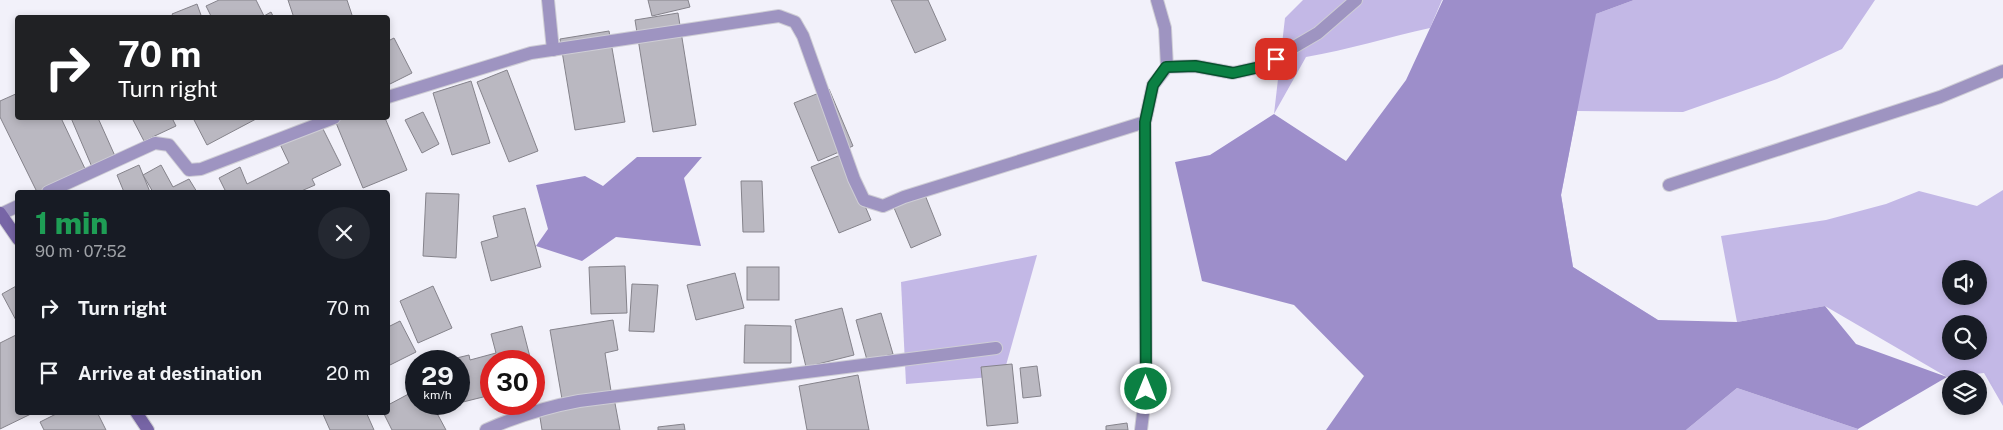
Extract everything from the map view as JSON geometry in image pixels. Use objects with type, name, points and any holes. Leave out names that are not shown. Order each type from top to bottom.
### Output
[{"type":"street","points":[[548,0],[553,50]]},
{"type":"street","points":[[1141,430],[1146,389],[1145,122],[1153,85],[1166,67],[1165,28],[1157,0]]},
{"type":"street","points":[[1166,67],[1195,66],[1233,73],[1260,67],[1318,33],[1356,0]]},
{"type":"street","points":[[390,96],[484,66],[553,50],[779,16],[795,22],[803,36],[854,178],[864,200],[883,206],[904,197],[1145,122]]},
{"type":"street","points":[[1669,185],[1940,97],[2003,70]]},
{"type":"street","points":[[52,190],[156,144],[169,145],[189,170],[201,169],[329,120]]},
{"type":"street","points":[[15,207],[0,213],[15,235]]},
{"type":"street","points":[[486,430],[518,416],[548,407],[579,401],[996,348]]},
{"type":"street","points":[[138,415],[148,430]]},
{"type":"shaded area","points":[[1303,0],[1442,0],[1430,28],[1306,57],[1274,114],[1285,18]]},
{"type":"shaded area","points":[[1443,0],[1634,0],[1596,14],[1561,195],[1573,267],[1658,320],[1737,322],[1825,306],[1856,344],[1942,375],[1942,380],[1858,429],[1737,388],[1686,430],[1326,430],[1364,376],[1294,305],[1202,281],[1175,162],[1210,155],[1274,114],[1346,161],[1406,80]]},
{"type":"shaded area","points":[[1634,0],[1875,0],[1842,49],[1777,79],[1683,112],[1577,111],[1561,195],[1573,267],[1658,320],[1546,300],[1514,81],[1596,14]]},
{"type":"shaded area","points":[[637,157],[702,157],[684,178],[701,246],[616,237],[582,261],[536,246],[548,229],[536,185],[585,176],[603,186]]},
{"type":"shaded area","points":[[2003,190],[2003,406],[1987,378],[1987,370],[1942,370],[1942,374],[1825,306],[1737,322],[1721,236],[1826,220],[1886,204],[1919,191],[1977,206]]},
{"type":"shaded area","points":[[1037,255],[1003,376],[906,384],[901,282]]},
{"type":"shaded area","points":[[1737,388],[1858,429],[1858,430],[1686,430]]},
{"type":"building","points":[[219,0],[256,0],[264,15],[210,15],[206,6]]},
{"type":"building","points":[[288,0],[347,0],[352,15],[293,15]]},
{"type":"building","points":[[648,0],[688,0],[690,7],[652,16]]},
{"type":"building","points":[[891,0],[928,0],[946,40],[915,53]]},
{"type":"building","points":[[197,4],[201,15],[172,15]]},
{"type":"building","points":[[678,13],[696,125],[653,132],[635,20]]},
{"type":"building","points":[[609,31],[625,122],[575,130],[560,39]]},
{"type":"building","points":[[394,38],[412,73],[390,84],[390,40]]},
{"type":"building","points":[[507,70],[538,151],[509,162],[477,82]]},
{"type":"building","points":[[471,81],[490,143],[452,155],[433,93]]},
{"type":"building","points":[[829,89],[853,146],[818,161],[794,103]]},
{"type":"building","points":[[15,94],[15,120],[62,120],[88,175],[56,190],[36,190],[0,117],[0,101]]},
{"type":"building","points":[[423,112],[439,144],[422,153],[405,120]]},
{"type":"building","points":[[72,120],[99,120],[115,156],[92,167]]},
{"type":"building","points":[[133,120],[173,120],[176,126],[144,141]]},
{"type":"building","points":[[194,120],[254,120],[207,145]]},
{"type":"building","points":[[335,120],[386,120],[407,170],[363,188]]},
{"type":"building","points":[[319,121],[341,165],[312,179],[315,185],[304,190],[225,190],[219,178],[240,167],[247,184],[289,163],[278,140]]},
{"type":"building","points":[[843,154],[871,220],[839,233],[811,167]]},
{"type":"building","points":[[139,165],[149,190],[123,190],[117,175]]},
{"type":"building","points":[[161,165],[173,187],[189,179],[196,190],[152,190],[143,175]]},
{"type":"building","points":[[741,181],[762,181],[764,232],[743,232]]},
{"type":"building","points":[[923,190],[941,235],[911,248],[892,203]]},
{"type":"building","points":[[426,193],[459,194],[456,258],[423,256]]},
{"type":"building","points":[[525,208],[541,267],[491,281],[481,242],[498,237],[493,216]]},
{"type":"building","points":[[625,266],[627,313],[591,314],[589,267]]},
{"type":"building","points":[[747,267],[779,267],[779,300],[747,300]]},
{"type":"building","points":[[735,273],[744,308],[696,320],[687,285]]},
{"type":"building","points":[[632,284],[658,285],[654,332],[629,331]]},
{"type":"building","points":[[433,286],[452,328],[418,343],[400,301]]},
{"type":"building","points":[[15,287],[15,318],[2,294]]},
{"type":"building","points":[[842,308],[854,355],[806,367],[795,320]]},
{"type":"building","points":[[881,313],[893,354],[867,360],[856,320]]},
{"type":"building","points":[[613,320],[618,350],[605,353],[611,391],[562,399],[550,330]]},
{"type":"building","points":[[400,321],[415,350],[405,350],[405,358],[390,365],[390,326]]},
{"type":"building","points":[[745,325],[791,326],[791,363],[744,363]]},
{"type":"building","points":[[522,326],[528,350],[495,350],[491,334]]},
{"type":"building","points":[[15,336],[15,415],[29,415],[0,429],[0,343]]},
{"type":"building","points":[[480,357],[480,398],[470,400],[470,360]]},
{"type":"building","points":[[1012,364],[1018,423],[987,426],[981,367]]},
{"type":"building","points":[[1037,366],[1041,396],[1023,398],[1020,368]]},
{"type":"building","points":[[858,375],[869,430],[807,430],[799,386]]},
{"type":"building","points":[[405,396],[405,415],[438,415],[446,430],[392,430],[384,415],[390,415],[390,404]]},
{"type":"building","points":[[614,398],[620,430],[542,430],[540,415],[545,415],[545,410]]},
{"type":"building","points":[[54,415],[98,415],[106,430],[44,430],[40,422]]},
{"type":"building","points":[[323,415],[367,415],[374,430],[330,430]]},
{"type":"building","points":[[1127,423],[1128,430],[1106,430],[1106,426]]},
{"type":"building","points":[[684,424],[685,430],[658,430],[658,427]]},
{"type":"route","points":[[1146,389],[1145,122],[1153,85],[1166,67],[1195,66],[1233,73],[1260,67],[1276,59]]}]
